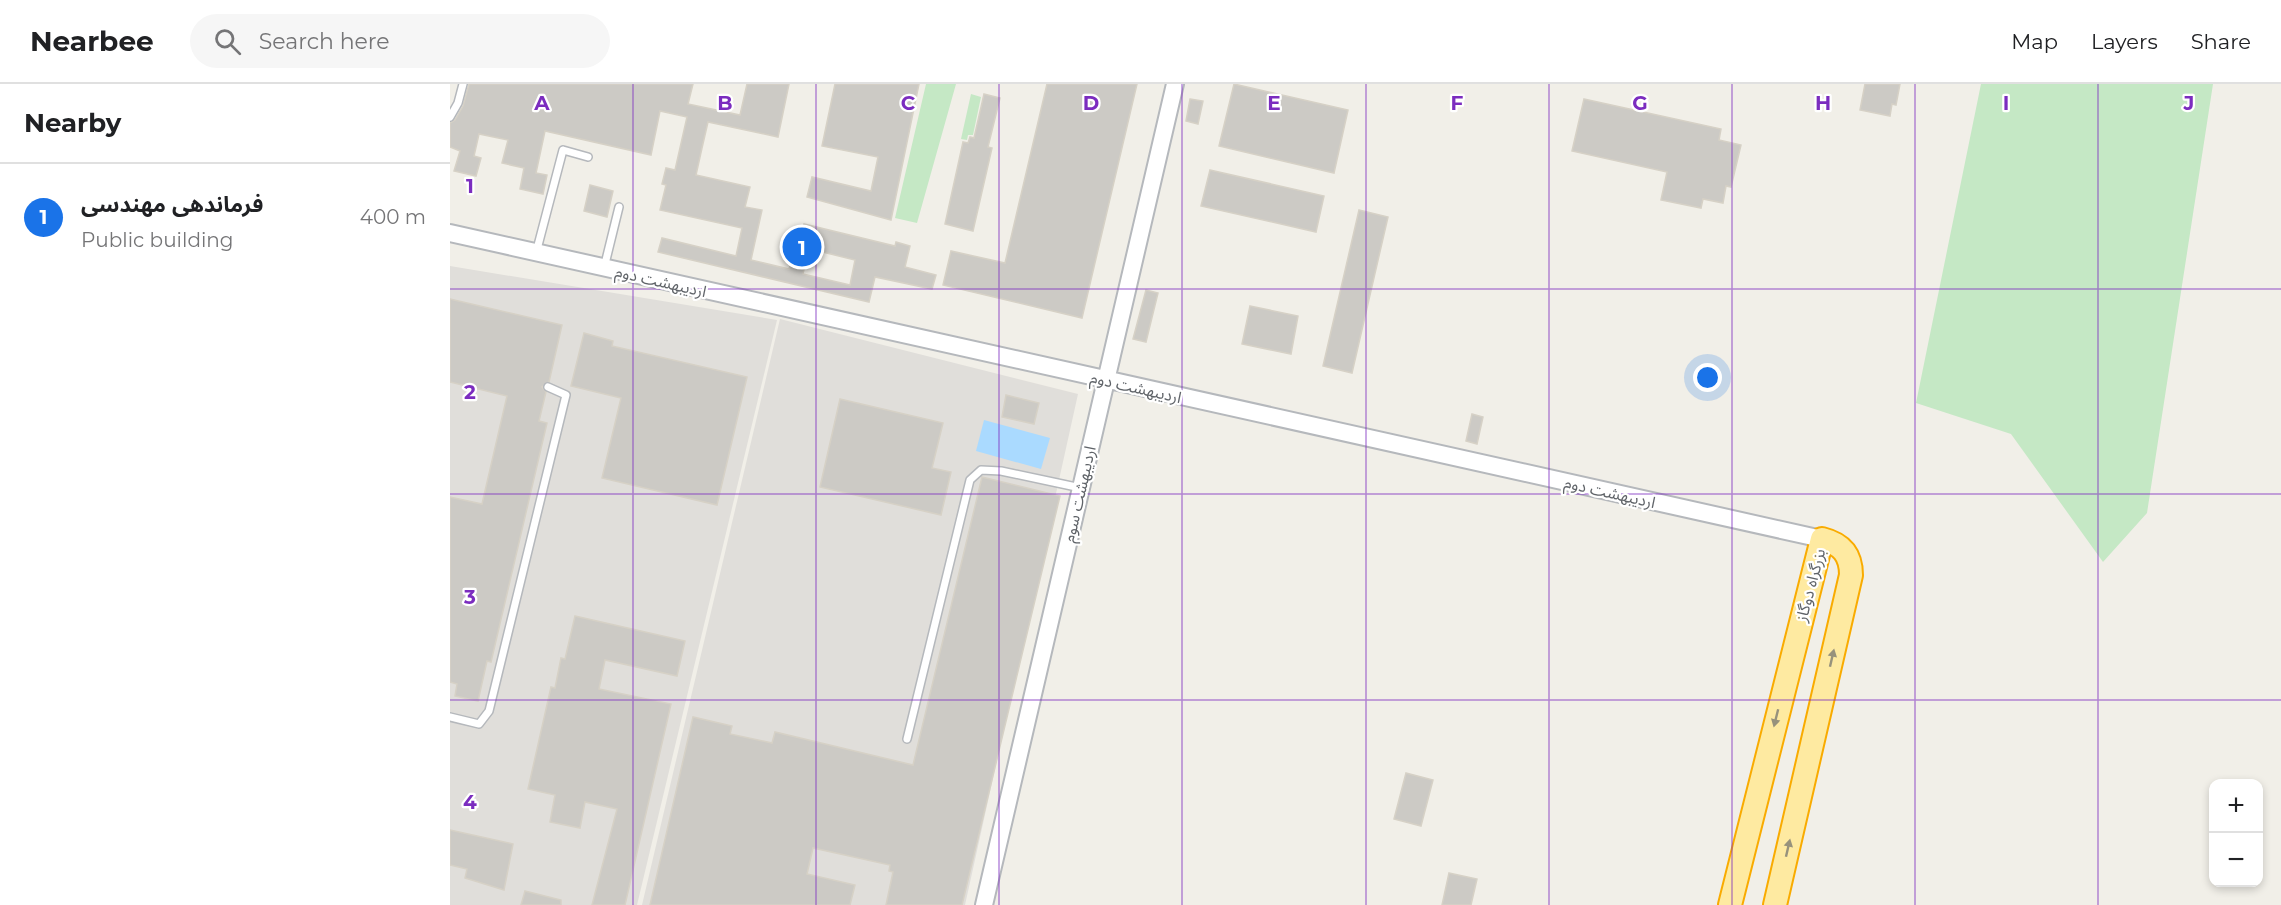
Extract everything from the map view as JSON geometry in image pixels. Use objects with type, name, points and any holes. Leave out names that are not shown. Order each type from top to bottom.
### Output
[{"type":"highway","name":"بزرگراه دوگاز","points":[[1730,905],[1822,539],[1832,542],[1845,551],[1851,562],[1851,575],[1775,905]]},
{"type":"street","name":"اردیبهشت سوم","points":[[984,905],[1175,84]]},
{"type":"street","name":"اردیبهشت دوم","points":[[450,233],[1822,539]]},
{"type":"lane","points":[[450,117],[458,104],[463,84]]},
{"type":"lane","points":[[536,253],[563,150],[588,157]]},
{"type":"lane","points":[[604,268],[619,207]]},
{"type":"lane","points":[[450,717],[479,724],[489,711],[566,395],[548,387]]},
{"type":"lane","points":[[907,739],[970,480],[981,470],[1001,471],[1081,488]]},
{"type":"shaded area","points":[[450,266],[777,320],[637,905],[450,905]]},
{"type":"shaded area","points":[[780,319],[1078,394],[965,905],[642,905]]},
{"type":"green space","points":[[926,84],[956,84],[917,223],[895,218]]},
{"type":"green space","points":[[1981,84],[2213,84],[2147,513],[2103,562],[2011,434],[1916,403]]},
{"type":"green space","points":[[971,94],[981,97],[973,135],[968,135],[967,140],[961,139]]},
{"type":"water","points":[[984,420],[1050,438],[1041,469],[976,451]]},
{"type":"building","points":[[469,84],[693,84],[688,104],[740,115],[747,84],[789,84],[778,137],[708,122],[696,175],[750,187],[745,207],[762,210],[751,260],[789,269],[794,251],[807,254],[803,274],[850,285],[855,260],[798,246],[804,224],[895,246],[896,242],[910,246],[905,267],[936,275],[932,289],[875,277],[869,302],[658,252],[662,238],[736,256],[742,228],[660,210],[666,185],[662,184],[666,168],[675,170],[687,117],[660,111],[651,155],[545,131],[536,173],[547,175],[543,194],[520,189],[524,168],[502,163],[508,140],[479,134],[474,156],[481,158],[476,176],[454,171],[460,151],[450,147],[450,123],[455,120],[463,106]]},
{"type":"building","points":[[835,84],[919,84],[891,220],[807,197],[812,177],[871,191],[878,157],[822,146]]},
{"type":"building","points":[[1047,84],[1137,84],[1082,318],[943,285],[951,251],[1005,263]]},
{"type":"building","points":[[1234,84],[1348,110],[1334,173],[1219,146]]},
{"type":"building","points":[[1865,84],[1900,84],[1896,105],[1892,104],[1890,116],[1860,110]]},
{"type":"building","points":[[984,94],[1000,98],[988,147],[992,148],[973,231],[945,224],[963,142],[968,143],[970,137],[974,138]]},
{"type":"building","points":[[1190,99],[1203,101],[1198,124],[1186,121]]},
{"type":"building","points":[[1584,99],[1721,129],[1719,140],[1741,145],[1731,187],[1726,186],[1723,203],[1703,199],[1701,208],[1661,200],[1667,172],[1572,151]]},
{"type":"building","points":[[1210,170],[1324,196],[1316,232],[1201,206]]},
{"type":"building","points":[[590,185],[613,191],[607,217],[584,211]]},
{"type":"building","points":[[1359,210],[1388,217],[1352,373],[1323,366]]},
{"type":"building","points":[[1146,290],[1158,293],[1146,342],[1133,339]]},
{"type":"building","points":[[450,299],[562,325],[549,382],[542,387],[546,392],[539,421],[547,423],[491,662],[487,661],[478,701],[455,696],[457,684],[450,682],[450,497],[482,504],[507,396],[450,382]]},
{"type":"building","points":[[1250,306],[1298,316],[1291,354],[1242,344]]},
{"type":"building","points":[[584,333],[613,341],[612,346],[747,377],[717,505],[602,478],[621,398],[571,386]]},
{"type":"building","points":[[1006,395],[1039,403],[1034,424],[1002,417]]},
{"type":"building","points":[[840,399],[943,423],[932,468],[951,472],[941,515],[820,487]]},
{"type":"building","points":[[1472,414],[1483,417],[1477,444],[1466,441]]},
{"type":"building","points":[[982,477],[1060,496],[962,905],[886,905],[893,872],[889,871],[890,865],[813,848],[807,874],[855,885],[850,905],[650,905],[693,717],[732,726],[730,734],[772,743],[775,732],[913,765]]},
{"type":"building","points":[[575,616],[685,641],[677,676],[605,660],[599,689],[671,704],[625,905],[592,905],[617,809],[585,802],[580,828],[550,822],[555,795],[528,789],[551,687],[555,688],[561,658],[565,659]]},
{"type":"building","points":[[1406,773],[1433,780],[1421,826],[1394,819]]},
{"type":"building","points":[[450,830],[513,844],[504,890],[465,878],[467,869],[450,865]]},
{"type":"building","points":[[1449,873],[1477,879],[1471,905],[1442,905]]},
{"type":"building","points":[[525,891],[561,900],[561,905],[521,905]]},
{"type":"place","name":"فرماندهی مهندسی","points":[[802,247]]}]
